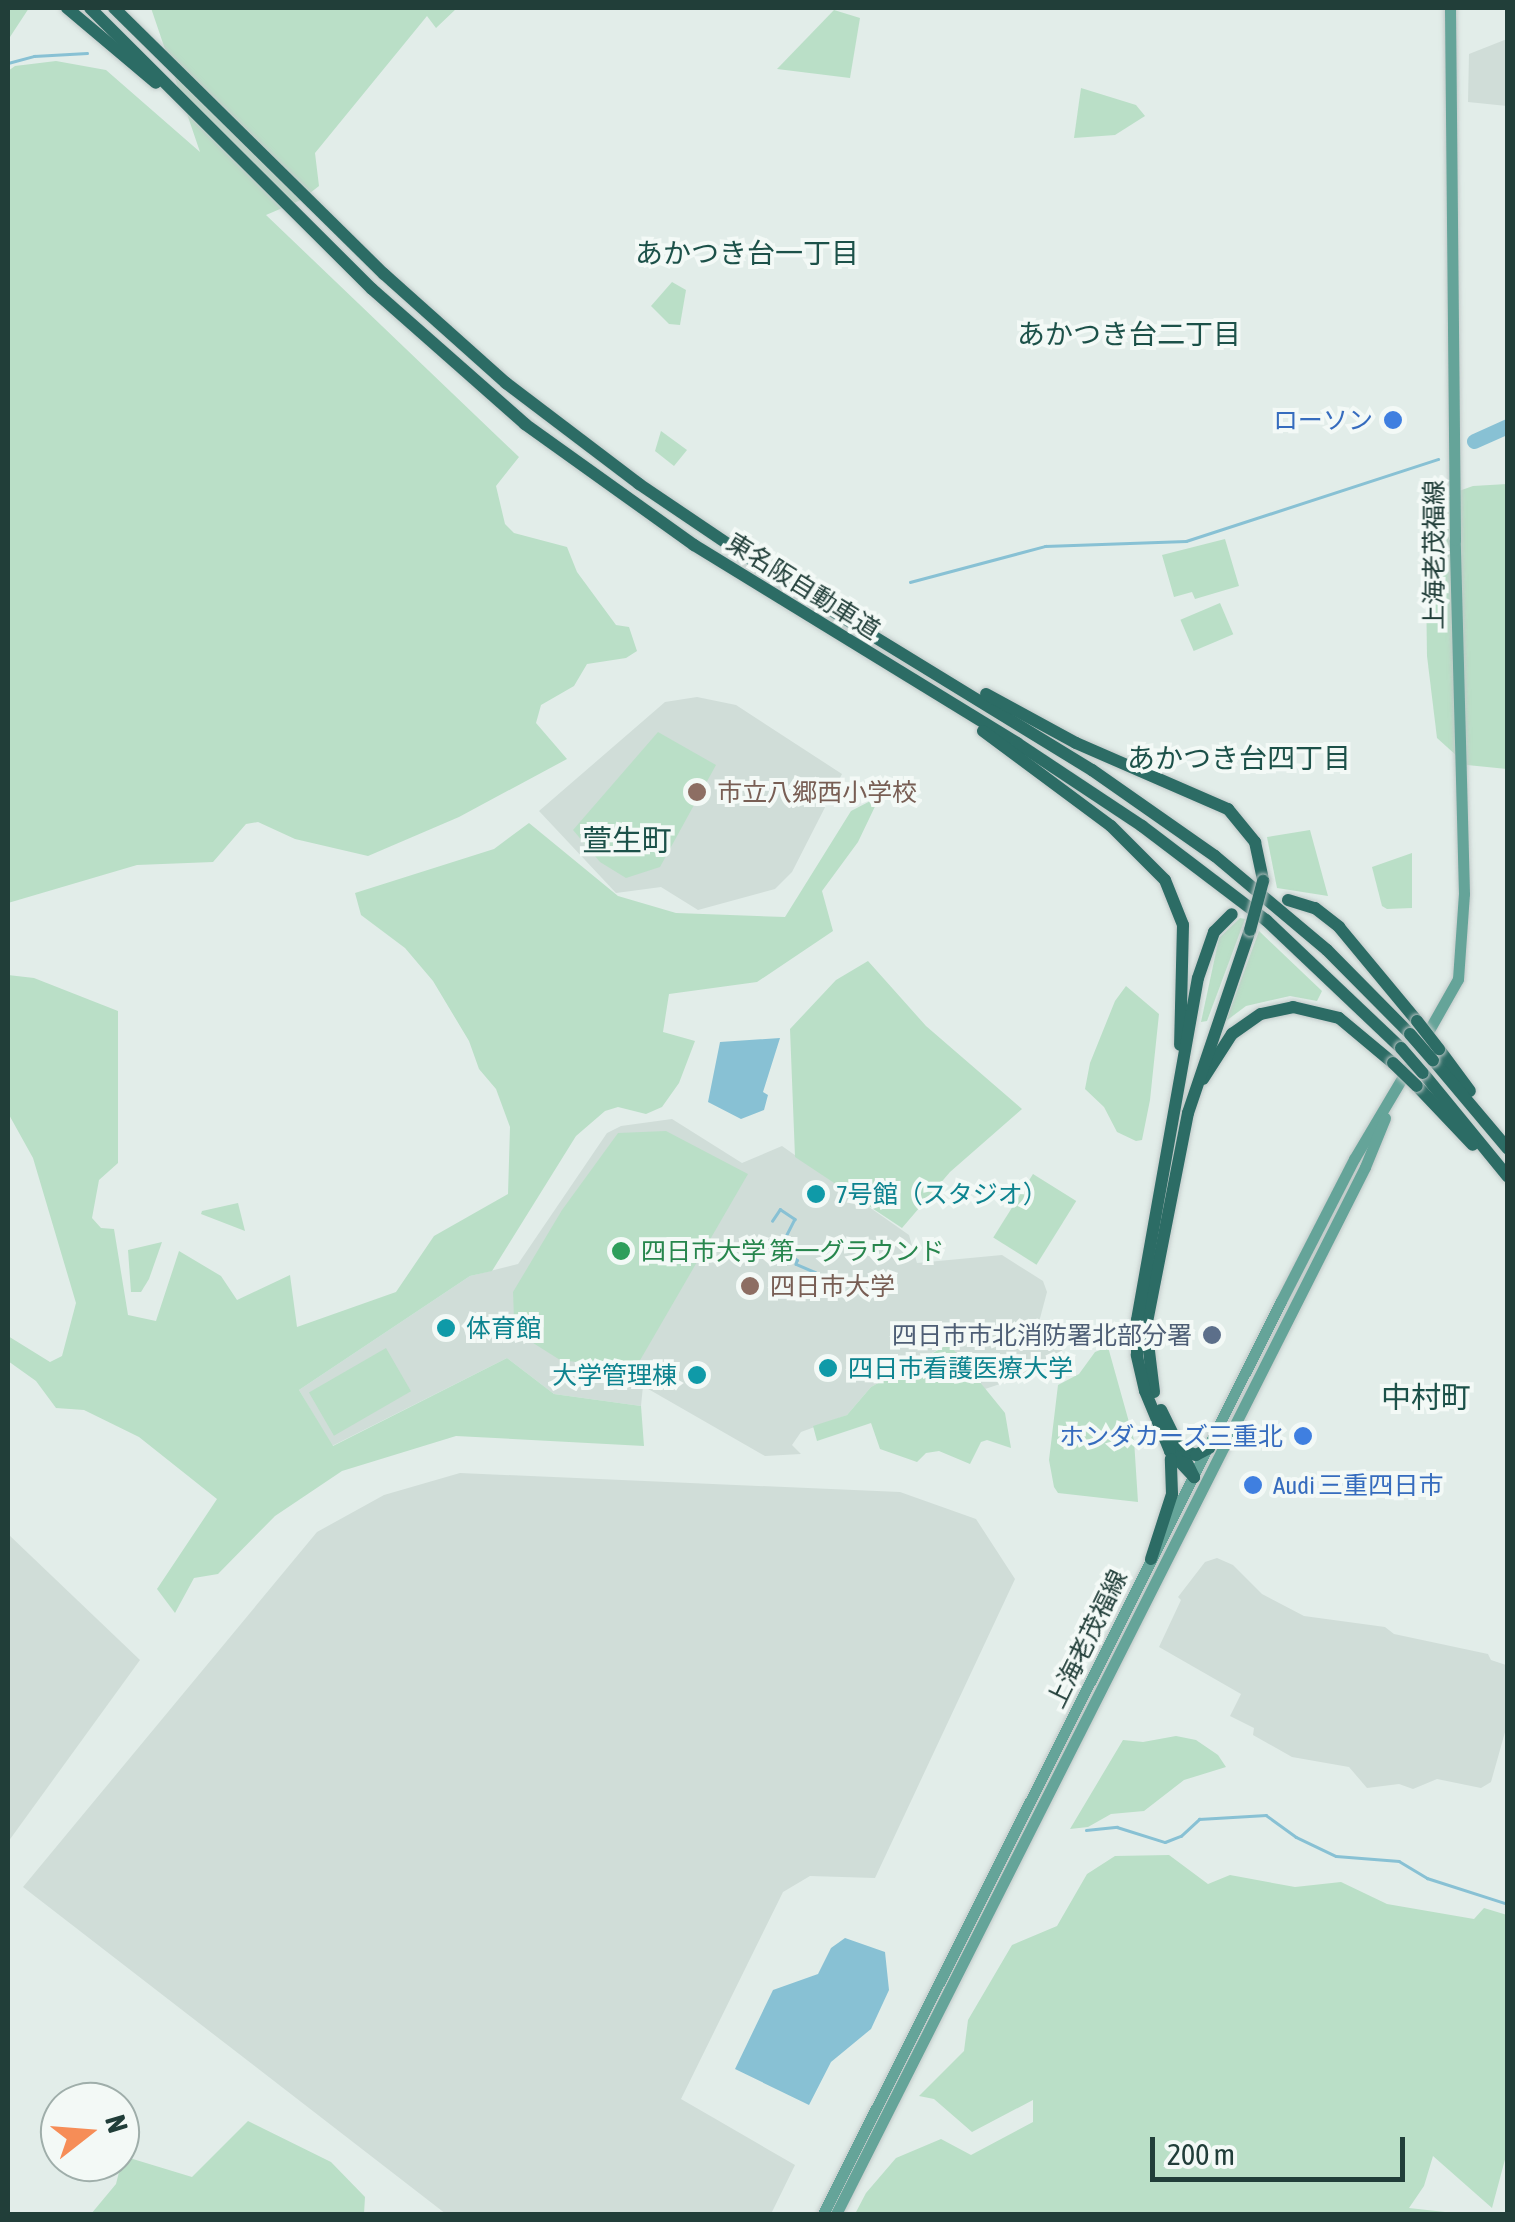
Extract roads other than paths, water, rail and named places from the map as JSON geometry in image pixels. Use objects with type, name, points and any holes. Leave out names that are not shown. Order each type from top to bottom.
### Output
[{"type":"highway","points":[[67,8],[222,140]]},
{"type":"highway","name":"東名阪自動車道","points":[[90,8],[425,339],[525,424],[638,508],[762,589],[1084,786],[1205,871],[1314,961],[1401,1048],[1420,1080],[1508,1181]]},
{"type":"highway","name":"東名阪自動車道","points":[[114,8],[439,326],[574,437],[780,580],[1076,760],[1215,856],[1414,1027],[1508,1149]]},
{"type":"highway","points":[[894,648],[1076,743],[1228,809],[1255,842],[1263,881],[1188,1113],[1145,1346],[1152,1384],[1175,1450],[1172,1494],[1151,1559]]},
{"type":"highway","points":[[883,662],[1082,803],[1139,850],[1166,880],[1180,908],[1184,941],[1177,1099]]},
{"type":"highway","points":[[1288,900],[1315,908],[1339,927],[1414,1027]]},
{"type":"highway","points":[[1194,1477],[1175,1450],[1145,1391],[1136,1337],[1204,958],[1214,932],[1232,914]]},
{"type":"highway","points":[[1188,1113],[1208,1069],[1232,1034],[1276,1009],[1324,1011],[1420,1080]]},
{"type":"highway","points":[[1436,1054],[1508,1140]]},
{"type":"highway","points":[[1175,1450],[1196,1455],[1209,1448]]},
{"type":"main road","name":"上海老茂福線","points":[[823,2214],[1354,1158],[1458,979],[1462,962],[1450,8]]},
{"type":"main road","name":"上海老茂福線","points":[[836,2214],[1365,1167],[1398,1086]]},
{"type":"water","points":[[780,1038],[763,1092],[768,1095],[764,1110],[741,1119],[708,1102],[720,1042]]},
{"type":"water","points":[[845,1938],[885,1952],[889,1990],[871,2029],[831,2062],[809,2105],[735,2069],[773,1990],[818,1974],[831,1948]]},
{"type":"waterway","points":[[8,63],[34,56],[87,53]]},
{"type":"waterway","points":[[1474,441],[1508,426]]},
{"type":"waterway","points":[[910,582],[1045,546],[1186,541],[1438,459]]},
{"type":"waterway","points":[[772,1221],[780,1209],[795,1219],[780,1248],[797,1260],[796,1264],[815,1272],[812,1277],[823,1284]]},
{"type":"waterway","points":[[1086,1830],[1117,1827],[1165,1842],[1181,1836],[1199,1819],[1266,1815],[1296,1837],[1336,1856],[1399,1861],[1427,1878],[1508,1904]]},
{"type":"place","name":"ローソン","points":[[1393,420]]},
{"type":"place","name":"市立八郷西小学校","points":[[697,792]]},
{"type":"place","name":"7号館（スタジオ）","points":[[816,1194]]},
{"type":"place","name":"四日市大学 第一グラウンド","points":[[621,1251]]},
{"type":"place","name":"四日市大学","points":[[750,1286]]},
{"type":"place","name":"体育館","points":[[446,1328]]},
{"type":"place","name":"四日市市北消防署北部分署","points":[[1212,1335]]},
{"type":"place","name":"四日市看護医療大学","points":[[828,1368]]},
{"type":"place","name":"大学管理棟","points":[[697,1375]]},
{"type":"place","name":"ホンダカーズ三重北","points":[[1303,1436]]},
{"type":"place","name":"Audi 三重四日市","points":[[1253,1485]]},
{"type":"district","name":"あかつき台一丁目","points":[[747,253]]},
{"type":"district","name":"あかつき台二丁目","points":[[1129,334]]},
{"type":"district","name":"あかつき台四丁目","points":[[1239,758]]},
{"type":"district","name":"萱生町","points":[[627,840]]},
{"type":"district","name":"中村町","points":[[1426,1397]]}]
